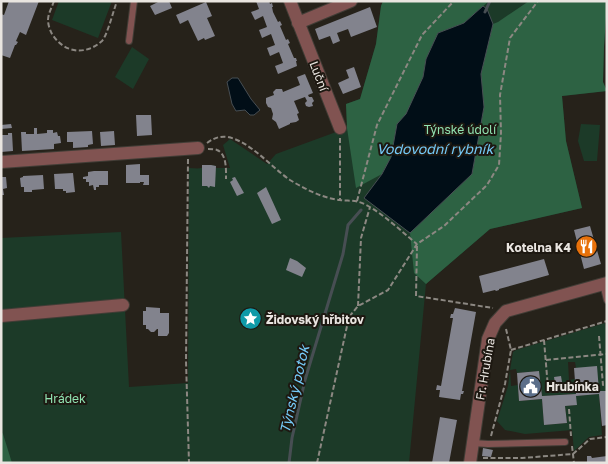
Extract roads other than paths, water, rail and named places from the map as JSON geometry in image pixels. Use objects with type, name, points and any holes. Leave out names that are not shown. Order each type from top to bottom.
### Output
[{"type":"street","name":"Luční","points":[[290,1],[340,128]]},
{"type":"street","points":[[298,23],[351,1]]},
{"type":"street","points":[[1,162],[193,149]]},
{"type":"street","name":"Fr. Hrubína","points":[[470,463],[481,443],[488,339],[495,323],[506,311],[605,283]]},
{"type":"street","points":[[1,316],[123,305]]},
{"type":"lane","points":[[129,41],[134,1]]},
{"type":"lane","points":[[605,283],[607,300]]},
{"type":"lane","points":[[481,443],[565,442]]},
{"type":"water","name":"Vodovodní rybník","points":[[483,6],[487,9],[493,24],[481,74],[484,107],[472,174],[410,233],[364,198],[382,174],[391,157],[397,124],[406,114],[423,77],[426,59],[438,33],[464,23]]},
{"type":"water","points":[[232,78],[238,78],[260,110],[254,115],[250,115],[245,110],[236,111],[232,104],[227,82]]},
{"type":"waterway","name":"Týnský potok","points":[[485,12],[490,1]]},
{"type":"waterway","name":"Týnský potok","points":[[289,463],[292,438],[305,380],[343,254],[348,225],[361,210]]},
{"type":"place","name":"Kotelna K4","points":[[587,247]]},
{"type":"place","name":"Židovský hřbitov","points":[[250,319]]},
{"type":"place","name":"Hrubínka","points":[[530,386]]},
{"type":"park label","name":"Týnské údolí","points":[[460,129]]},
{"type":"park label","name":"Hrádek","points":[[65,398]]}]
